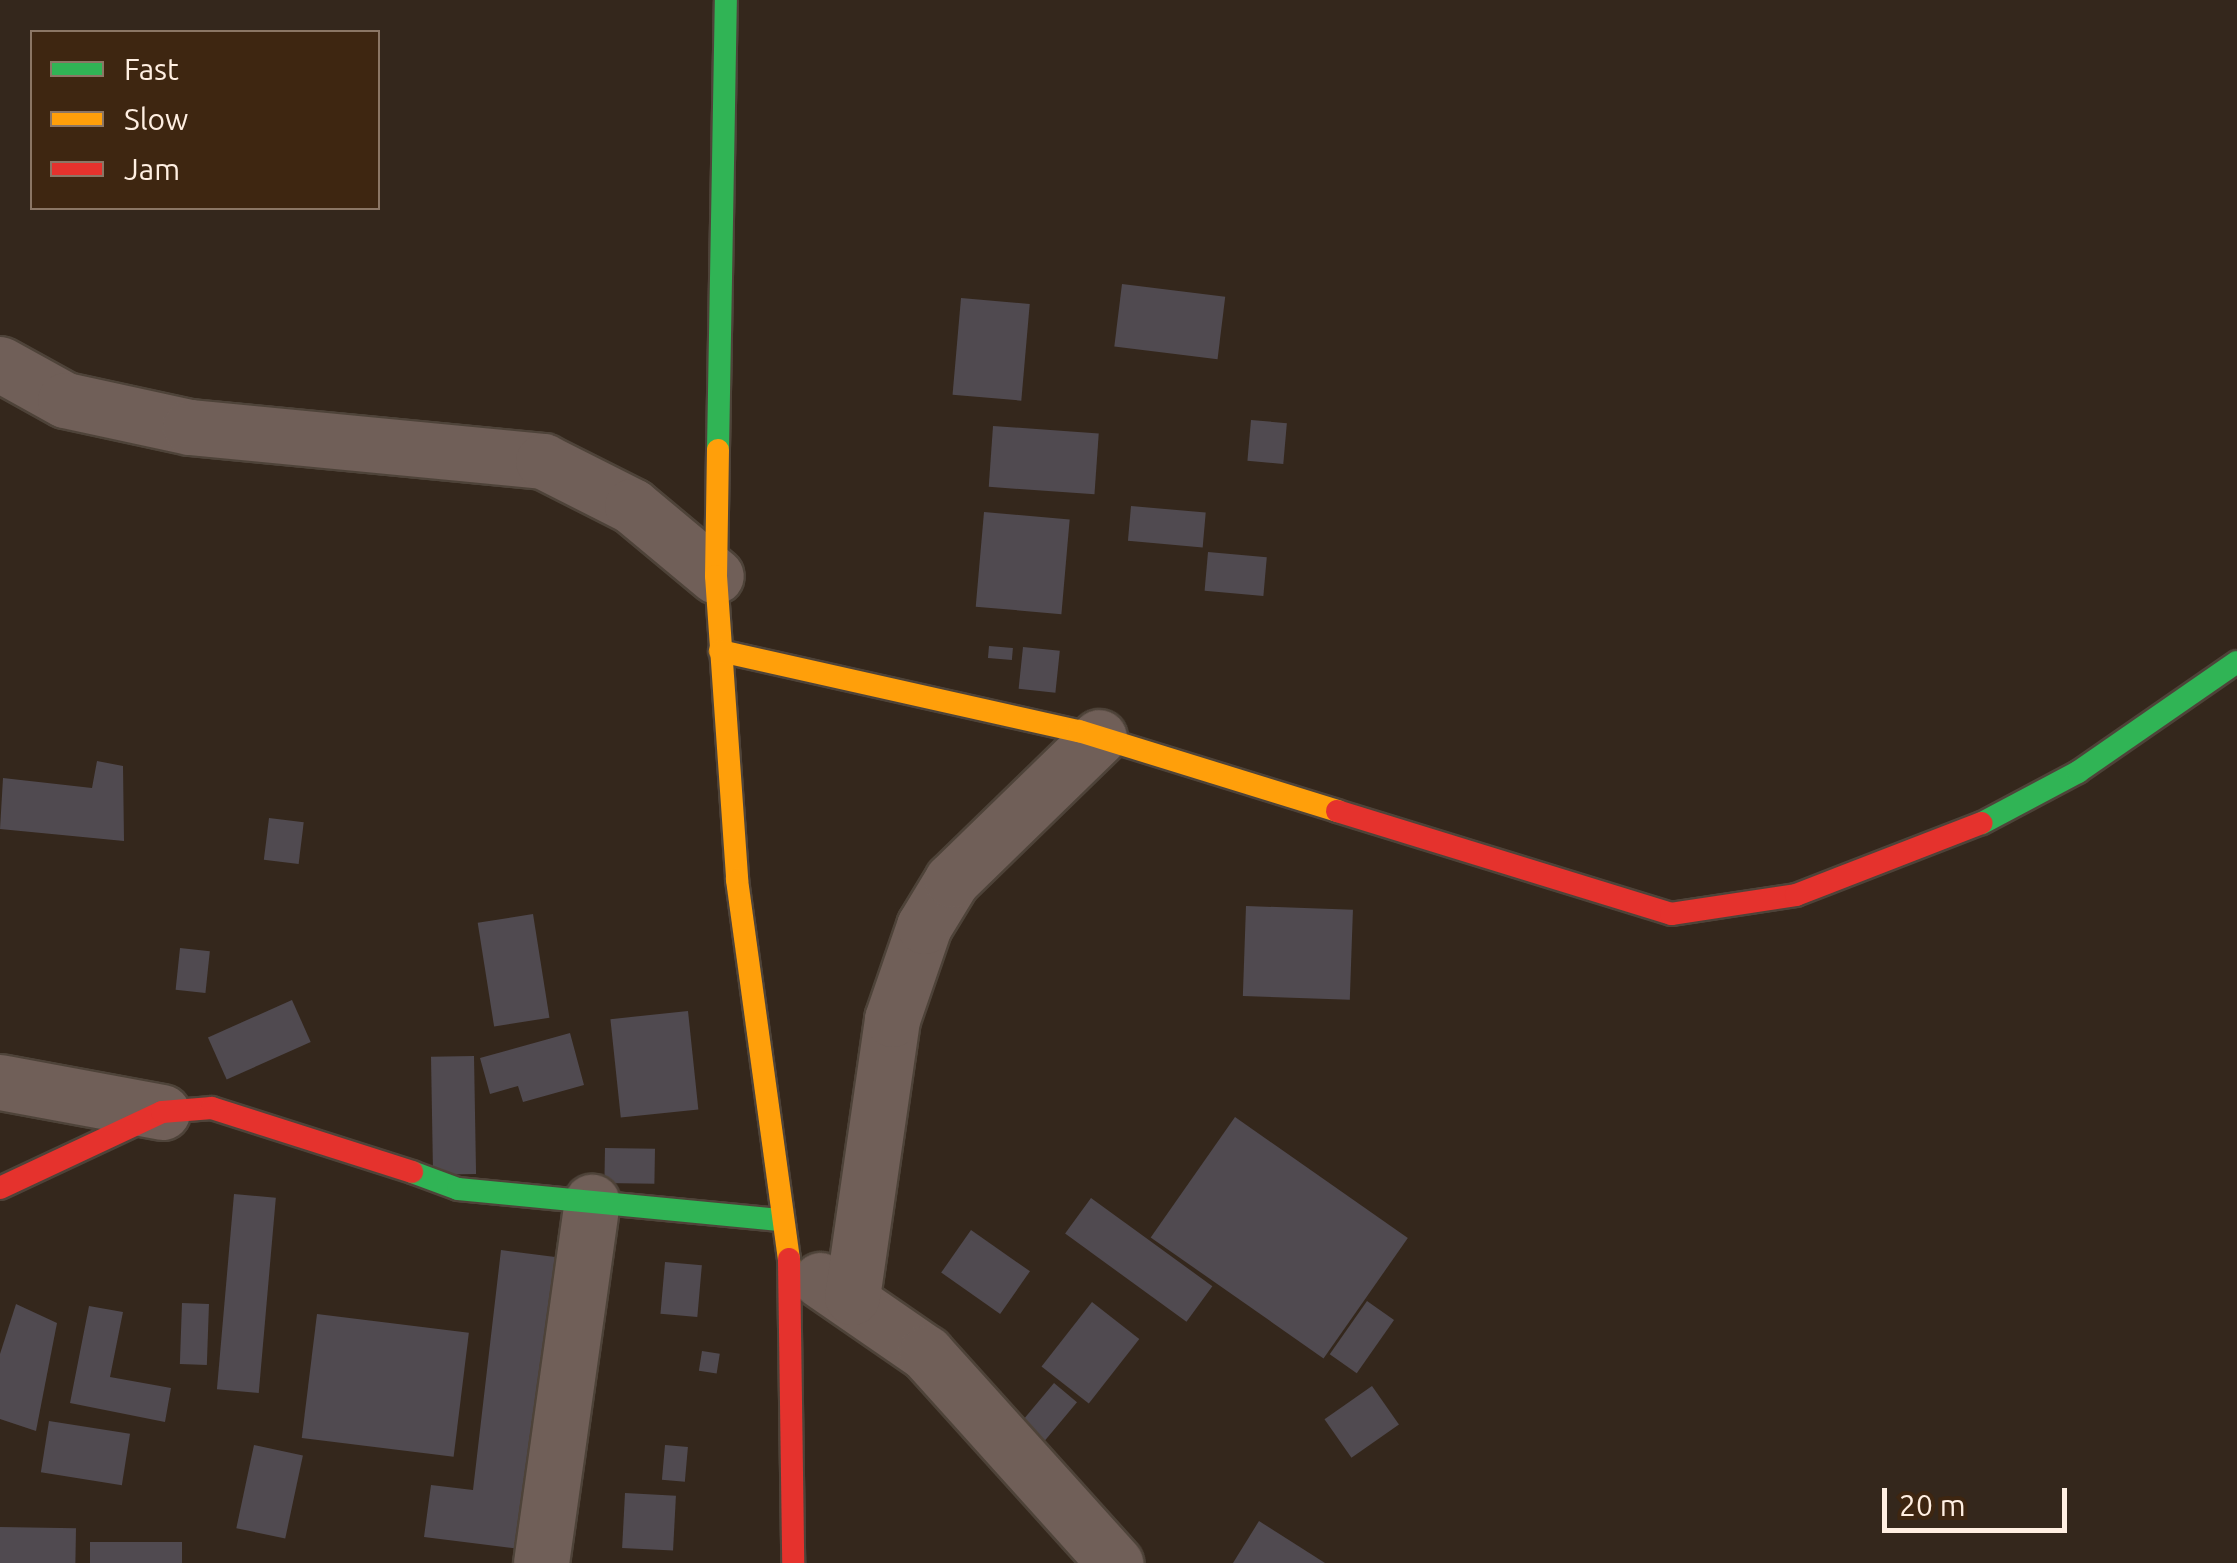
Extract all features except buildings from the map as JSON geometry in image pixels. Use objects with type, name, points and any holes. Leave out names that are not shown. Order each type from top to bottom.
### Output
[{"type":"street","points":[[726,0],[716,576],[720,650],[785,1243],[793,1563]]},
{"type":"street","points":[[0,364],[65,400],[190,427],[543,461],[632,506],[716,576]]},
{"type":"street","points":[[720,650],[1099,737],[1554,883],[1671,914],[1734,910],[1948,842],[2078,772],[2237,662]]},
{"type":"street","points":[[852,1296],[892,1019],[924,926],[952,880],[1099,737]]},
{"type":"street","points":[[0,1082],[162,1112],[259,1116],[458,1189],[592,1202],[785,1243],[926,1354],[1115,1563]]},
{"type":"street","points":[[0,1188],[162,1112]]},
{"type":"street","points":[[540,1563],[592,1202]]},
{"type":"traffic: fast","points":[[718,450],[726,0]]},
{"type":"traffic: fast","points":[[1982,823],[2078,772],[2237,662]]},
{"type":"traffic: fast","points":[[412,1172],[458,1189],[780,1220]]},
{"type":"traffic: slow","points":[[718,450],[716,576],[737,880],[789,1259]]},
{"type":"traffic: slow","points":[[720,651],[1079,731],[1337,811]]},
{"type":"traffic: jam","points":[[1337,811],[1671,914],[1796,895],[1982,823]]},
{"type":"traffic: jam","points":[[0,1188],[162,1112],[212,1108],[412,1172]]},
{"type":"traffic: jam","points":[[789,1259],[793,1563]]}]
